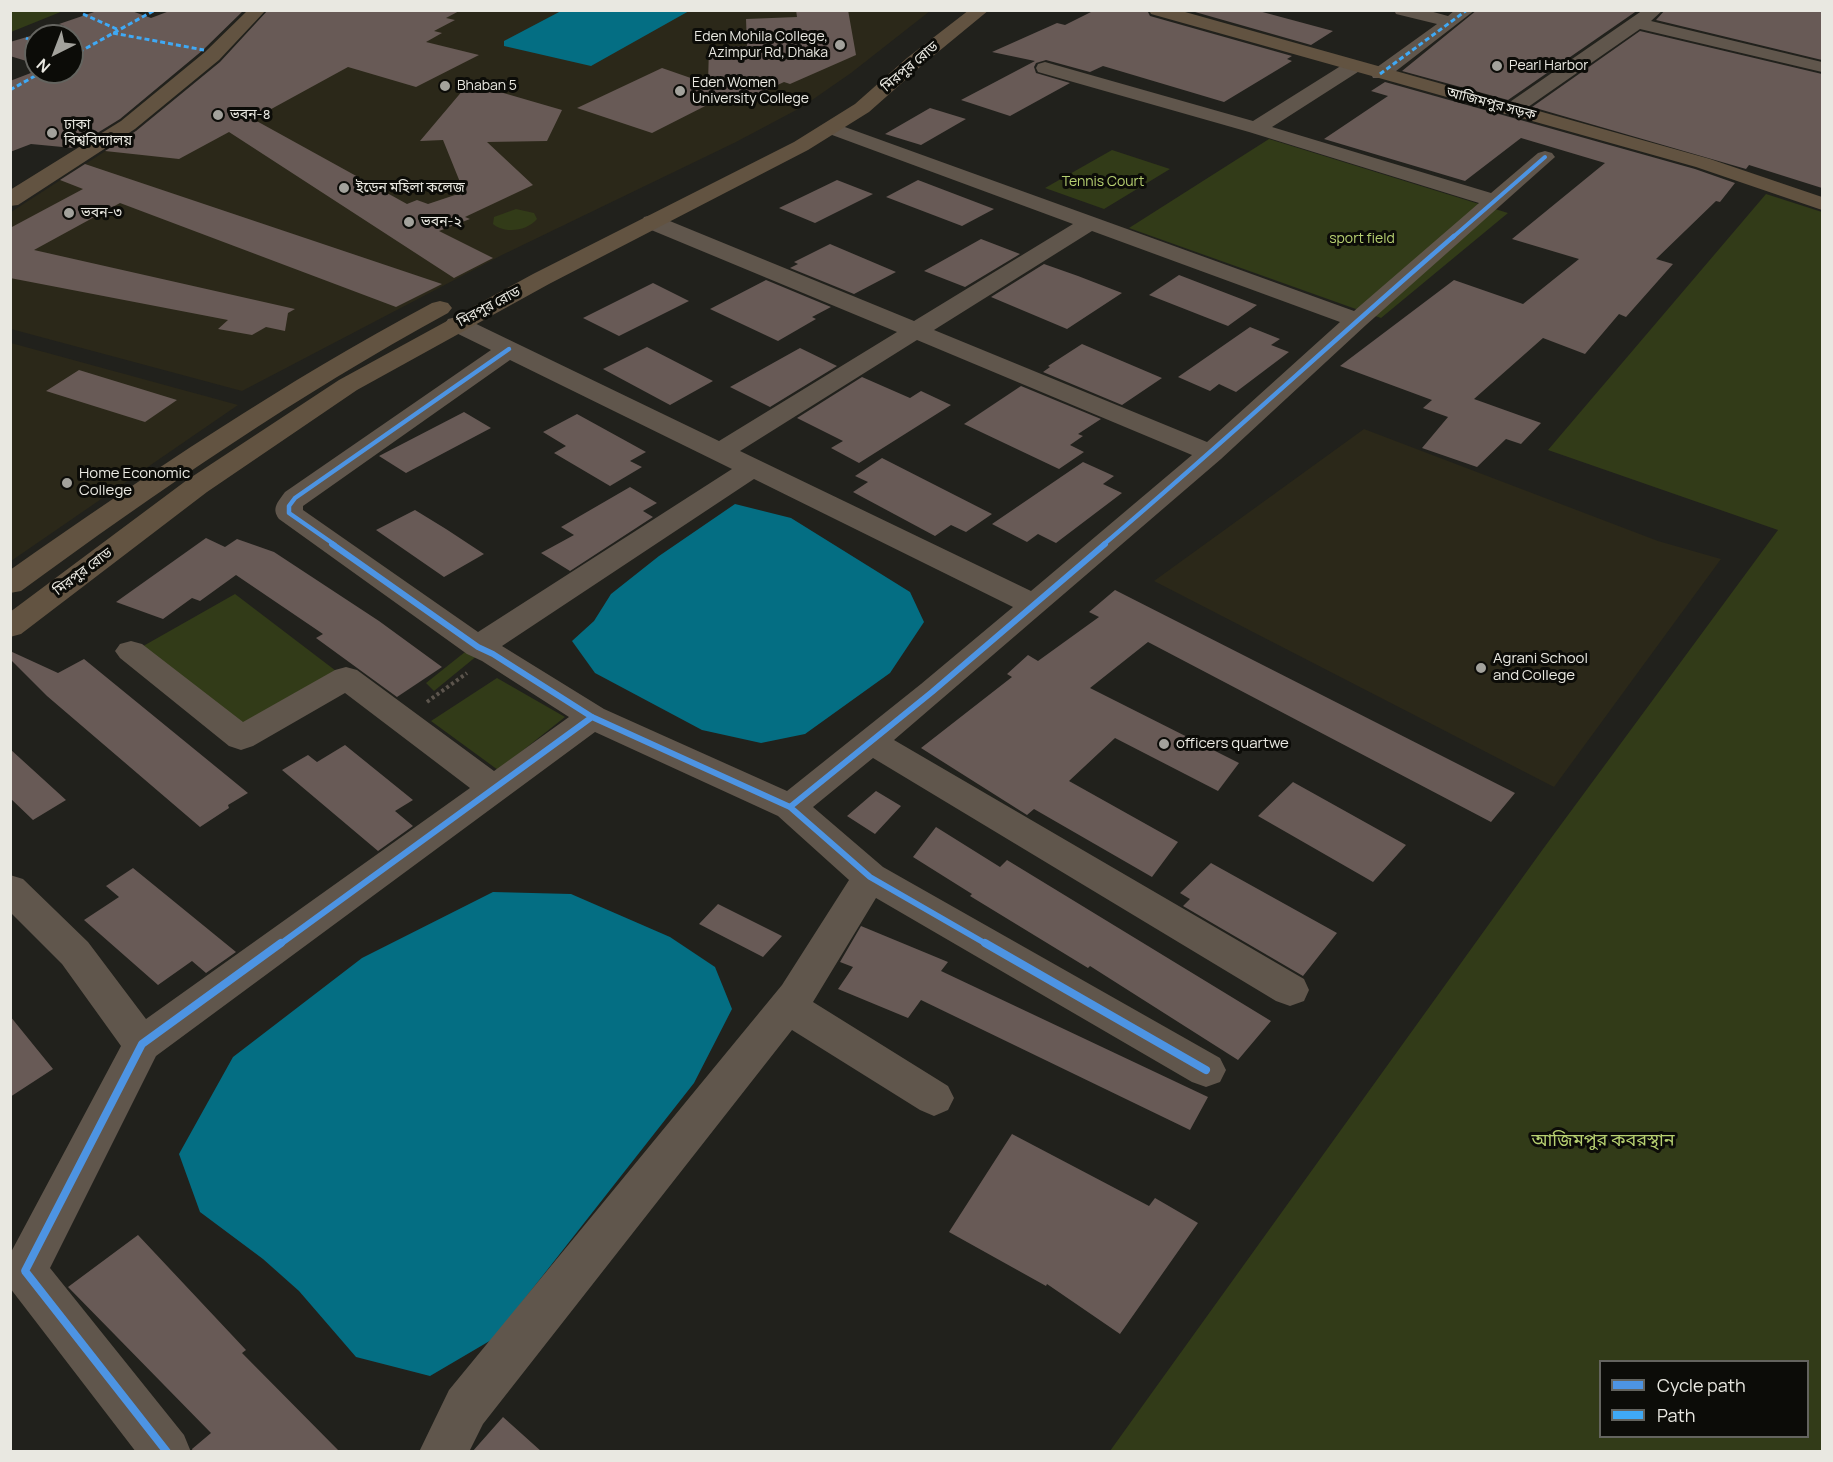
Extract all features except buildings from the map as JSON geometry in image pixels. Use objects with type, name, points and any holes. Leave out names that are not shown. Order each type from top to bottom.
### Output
[{"type":"main road","points":[[10,188],[108,126],[197,56],[244,10]]},
{"type":"main road","points":[[10,200],[128,125],[212,56],[258,10]]},
{"type":"main road","name":"মিরপুর রোড","points":[[810,114],[846,91],[956,10]]},
{"type":"main road","name":"মিরপুর রোড","points":[[10,584],[162,475],[315,377],[652,222],[831,128],[862,108],[915,62],[981,10]]},
{"type":"main road","name":"আজিমপুর সড়ক","points":[[1157,10],[1354,66],[1386,70]]},
{"type":"main road","name":"আজিমপুর সড়ক","points":[[1190,10],[1703,163],[1822,204]]},
{"type":"main road","name":"আজিমপুর সড়ক","points":[[1516,107],[1713,157],[1822,194]]},
{"type":"main road","name":"মিরপুর রোড","points":[[497,278],[770,137]]},
{"type":"main road","name":"মিরপুর রোড","points":[[10,627],[197,486],[456,312]]},
{"type":"street","points":[[1402,10],[1452,22]]},
{"type":"street","points":[[1386,70],[1467,10]]},
{"type":"street","points":[[1516,107],[1655,10]]},
{"type":"street","points":[[1639,23],[1822,67]]},
{"type":"street","points":[[1256,128],[1354,66]]},
{"type":"street","points":[[1045,68],[1256,128],[1494,201]]},
{"type":"street","points":[[831,128],[1358,320]]},
{"type":"street","points":[[790,807],[872,742],[1211,453],[1358,320],[1545,157]]},
{"type":"street","points":[[652,222],[1211,453]]},
{"type":"street","points":[[720,452],[1089,223]]},
{"type":"street","points":[[456,312],[508,350],[1034,605]]},
{"type":"street","points":[[508,350],[295,498],[289,506],[289,513],[485,650],[592,717],[790,807],[870,877],[1206,1070]]},
{"type":"street","points":[[485,650],[752,468]]},
{"type":"street","points":[[131,651],[242,738],[346,678],[495,789]]},
{"type":"street","points":[[167,1452],[18,1277],[142,1044],[592,717]]},
{"type":"street","points":[[872,742],[1290,990]]},
{"type":"street","points":[[443,1452],[466,1407],[788,1006],[870,877]]},
{"type":"street","points":[[10,890],[75,953],[142,1044]]},
{"type":"street","points":[[788,1006],[934,1098]]},
{"type":"path","points":[[402,719],[485,650]]},
{"type":"shaded area","name":"ইডেন মহিলা কলেজ","points":[[281,11],[930,11],[851,73],[802,107],[736,142],[502,255],[242,391],[11,329],[11,212],[172,108]]},
{"type":"shaded area","name":"Home Economic College","points":[[11,343],[238,405],[11,561]]},
{"type":"shaded area","name":"Agrani School and College","points":[[1364,429],[1658,541],[1721,559],[1554,787],[1154,581]]},
{"type":"green space","points":[[11,10],[63,10],[31,24],[24,24],[24,27],[11,32]]},
{"type":"green space","name":"sport field","points":[[1269,139],[1508,213],[1381,318],[1129,228]]},
{"type":"green space","name":"Tennis Court","points":[[1112,150],[1170,169],[1104,209],[1045,188]]},
{"type":"green space","name":"আজিমপুর কবরস্থান","points":[[1766,194],[1822,212],[1822,1451],[1110,1451],[1543,849],[1778,530],[1548,450]]},
{"type":"green space","points":[[516,209],[534,213],[537,219],[528,226],[516,230],[504,229],[493,224],[494,217]]},
{"type":"green space","points":[[235,594],[340,674],[243,731],[138,649]]},
{"type":"green space","points":[[465,652],[478,655],[434,691],[426,683]]},
{"type":"green space","points":[[497,678],[565,717],[498,770],[431,721]]},
{"type":"water","points":[[561,11],[689,11],[591,66],[504,46],[504,41]]},
{"type":"water","points":[[735,504],[791,518],[910,592],[924,622],[890,673],[805,734],[761,743],[702,730],[595,673],[572,641],[594,621],[611,594],[659,556]]},
{"type":"water","points":[[493,892],[571,894],[670,937],[715,967],[732,1009],[694,1083],[493,1339],[430,1376],[356,1357],[299,1291],[263,1259],[200,1212],[179,1154],[233,1057],[362,958]]},
{"type":"marked path","points":[[84,49],[155,10]]},
{"type":"marked path","points":[[1380,74],[1467,10]]},
{"type":"marked path","points":[[83,14],[119,30]]},
{"type":"marked path","points":[[113,33],[204,50]]},
{"type":"marked path","points":[[10,90],[24,82]]},
{"type":"cycle path","points":[[790,807],[932,692],[1211,453],[1357,320],[1545,157]]},
{"type":"cycle path","points":[[509,349],[295,498],[289,506],[289,513],[478,647],[493,654],[592,717],[790,807],[870,877],[1206,1070]]},
{"type":"cycle path","points":[[167,1452],[25,1271],[142,1044],[592,717]]},
{"type":"place","name":"Eden Mohila College, Azimpur Rd, Dhaka","points":[[840,45]]},
{"type":"place","name":"Pearl Harbor","points":[[1497,66]]},
{"type":"place","name":"Bhaban 5","points":[[445,86]]},
{"type":"place","name":"Eden Women University College","points":[[680,91]]},
{"type":"place","name":"ভবন-৪","points":[[218,115]]},
{"type":"place","name":"ঢাকা বিশ্ববিদ্যালয়","points":[[52,133]]},
{"type":"place","name":"ইডেন মহিলা কলেজ","points":[[344,188]]},
{"type":"place","name":"ভবন-৩","points":[[69,213]]},
{"type":"place","name":"ভবন-২","points":[[409,222]]},
{"type":"place","name":"Home Economic College","points":[[67,483]]},
{"type":"place","name":"Agrani School and College","points":[[1481,668]]},
{"type":"place","name":"officers quartwe","points":[[1164,744]]}]
